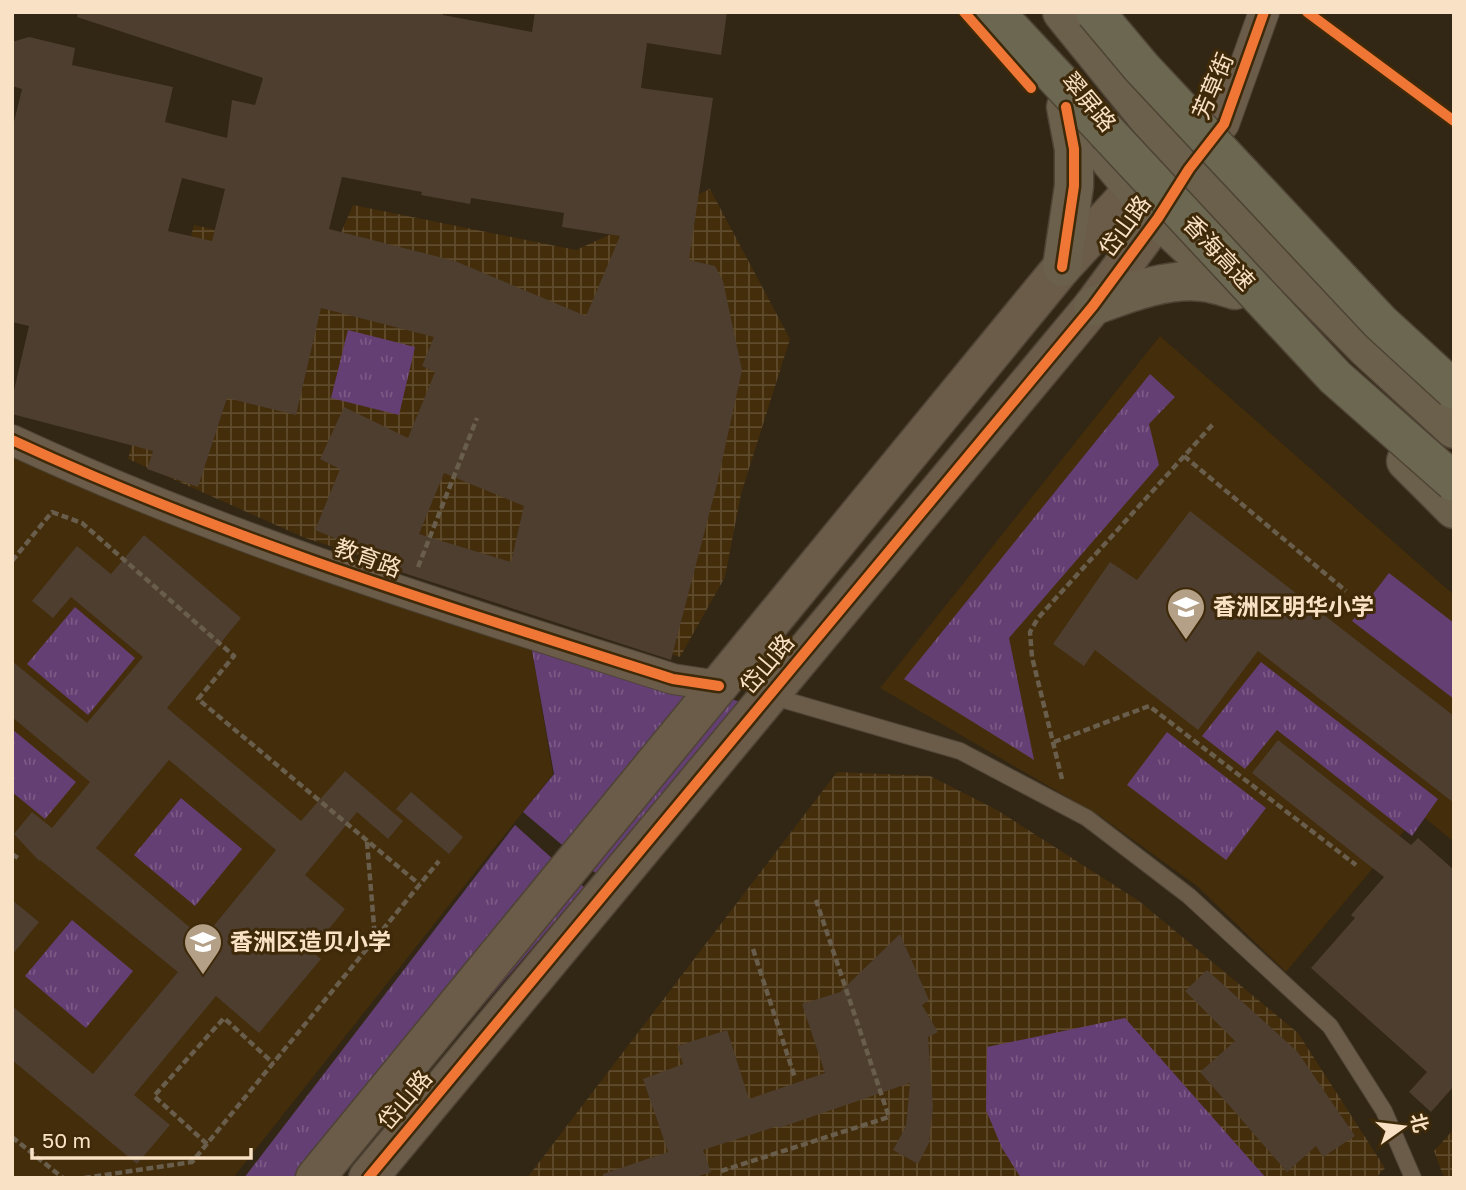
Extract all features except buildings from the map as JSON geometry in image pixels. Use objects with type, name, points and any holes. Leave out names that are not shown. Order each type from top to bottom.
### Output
[{"type":"highway","name":"香海高速","points":[[995,12],[1335,377],[1454,482]]},
{"type":"highway","points":[[1095,12],[1142,68],[1380,322],[1454,390]]},
{"type":"main road","name":"翠屏路","points":[[987,12],[1158,218],[1235,290],[1454,509]]},
{"type":"main road","name":"翠屏路","points":[[1062,12],[1180,159],[1366,348],[1454,429]]},
{"type":"main road","points":[[1062,267],[1074,186],[1074,149],[1066,107]]},
{"type":"main road","points":[[1093,306],[1137,290],[1178,281],[1206,282],[1235,290]]},
{"type":"street","name":"芳草街","points":[[1180,159],[1224,124],[1264,12]]},
{"type":"street","name":"岱山路","points":[[315,1178],[1062,267],[1135,189],[1180,159]]},
{"type":"street","name":"岱山路","points":[[368,1178],[1093,306],[1158,218],[1180,159]]},
{"type":"street","name":"教育路","points":[[12,440],[236,532],[407,594],[673,680],[719,686]]},
{"type":"lane","points":[[768,696],[960,751],[1087,818],[1189,896],[1330,1026],[1384,1111],[1413,1178]]},
{"type":"path","points":[[407,594],[477,418]]},
{"type":"path","points":[[1061,804],[1063,787],[1032,657],[1030,632],[1038,618],[1214,423]]},
{"type":"path","points":[[1184,456],[1346,591]]},
{"type":"path","points":[[12,561],[52,512],[82,523],[234,656],[198,699],[419,884]]},
{"type":"path","points":[[1054,742],[1149,706],[1356,865]]},
{"type":"path","points":[[367,841],[375,939]]},
{"type":"path","points":[[12,854],[18,858]]},
{"type":"path","points":[[84,1178],[192,1162],[439,861]]},
{"type":"path","points":[[721,1171],[889,1116],[816,900]]},
{"type":"path","points":[[753,950],[795,1078]]},
{"type":"path","points":[[207,1144],[154,1096],[224,1018],[273,1063]]},
{"type":"path","points":[[12,1137],[63,1178]]},
{"type":"shaded area","points":[[710,189],[790,339],[741,494],[725,577],[680,657],[305,538],[128,459],[194,225],[331,256],[353,205],[576,250]]},
{"type":"shaded area","name":"香洲区明华小学","points":[[1160,336],[1454,595],[1454,842],[1419,813],[1286,972],[1197,886],[1100,816],[880,688]]},
{"type":"shaded area","name":"香洲区造贝小学","points":[[12,440],[529,634],[553,774],[233,1178],[12,1178]]},
{"type":"shaded area","points":[[837,772],[930,776],[997,810],[1139,901],[1298,1033],[1385,1168],[1376,1178],[527,1178]]},
{"type":"shaded area","points":[[1454,1129],[1454,1178],[1444,1178],[1434,1151]]},
{"type":"green space","points":[[348,330],[415,347],[399,415],[331,398]]},
{"type":"green space","points":[[1150,374],[1175,397],[1149,424],[1159,465],[1009,638],[1034,760],[904,679]]},
{"type":"green space","points":[[1389,573],[1454,623],[1454,699],[1352,621]]},
{"type":"green space","points":[[75,607],[135,658],[88,715],[27,664]]},
{"type":"green space","points":[[531,645],[745,703],[599,876],[523,812],[554,774]]},
{"type":"green space","points":[[1261,662],[1438,799],[1412,836],[1277,730],[1245,769],[1202,736]]},
{"type":"green space","points":[[12,729],[76,782],[45,819],[12,792]]},
{"type":"green space","points":[[1167,732],[1266,808],[1226,860],[1127,785]]},
{"type":"green space","points":[[181,798],[242,849],[195,906],[134,855]]},
{"type":"green space","points":[[515,825],[584,887],[336,1178],[244,1178]]},
{"type":"green space","points":[[72,920],[133,971],[86,1028],[25,976]]},
{"type":"green space","points":[[1125,1018],[1266,1178],[1021,1178],[1002,1148],[986,1110],[987,1047]]},
{"type":"cycle path","points":[[964,12],[1031,88]]},
{"type":"cycle path","points":[[368,1178],[1093,306],[1158,218],[1189,169],[1224,124],[1264,12]]},
{"type":"cycle path","points":[[1307,12],[1454,121]]},
{"type":"cycle path","points":[[1062,267],[1074,186],[1074,149],[1066,107]]},
{"type":"cycle path","points":[[12,440],[174,509],[339,570],[673,679],[719,686]]},
{"type":"place","name":"香洲区明华小学","points":[[1186,641]]},
{"type":"place","name":"香洲区造贝小学","points":[[203,976]]}]
